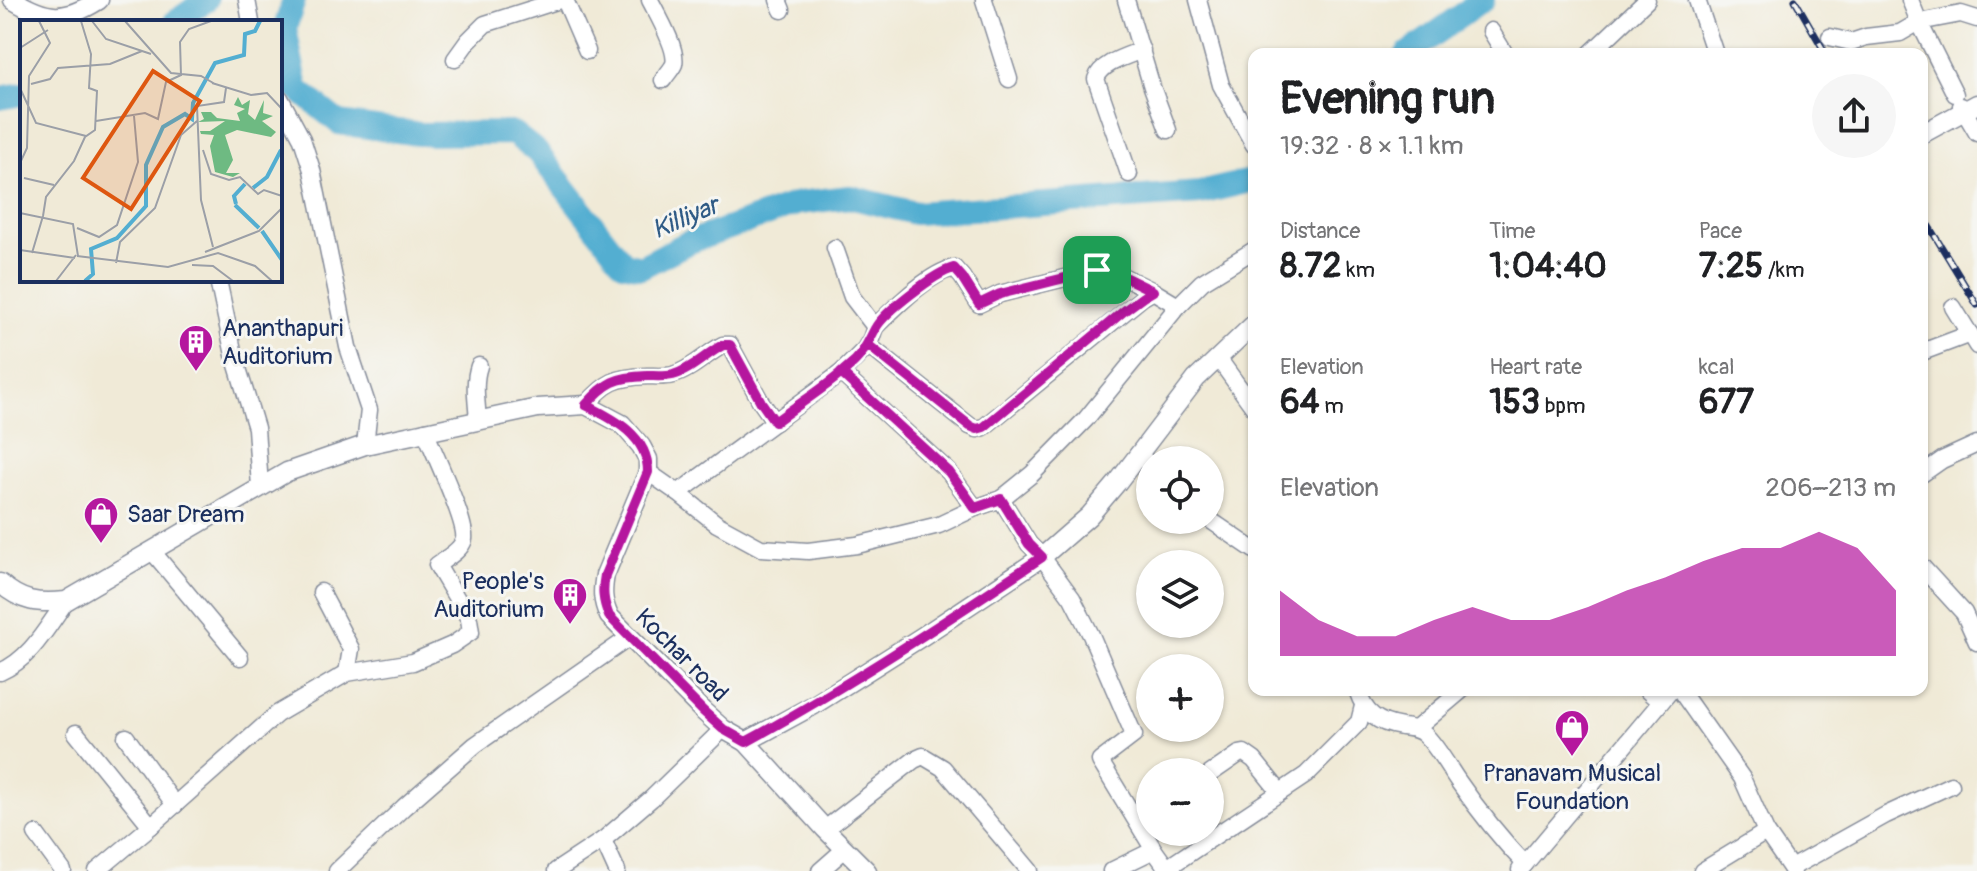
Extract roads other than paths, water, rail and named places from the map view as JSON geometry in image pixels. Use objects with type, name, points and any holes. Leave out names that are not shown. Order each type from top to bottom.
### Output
[{"type":"street","points":[[13,0],[29,10],[61,17],[82,11],[99,0]]},
{"type":"street","points":[[455,59],[485,24],[562,0],[587,51]]},
{"type":"street","points":[[650,0],[674,57],[674,66],[663,80]]},
{"type":"street","points":[[984,0],[1009,79]]},
{"type":"street","points":[[1126,0],[1168,130]]},
{"type":"street","points":[[1198,0],[1221,85],[1248,134]]},
{"type":"street","points":[[1596,48],[1647,0]]},
{"type":"street","points":[[1697,0],[1713,48]]},
{"type":"street","points":[[1910,0],[1977,133]]},
{"type":"street","points":[[1830,37],[1851,42],[1900,33],[1919,22],[1961,14],[1977,19]]},
{"type":"street","points":[[1491,31],[1501,48]]},
{"type":"street","points":[[1129,174],[1096,79],[1106,67],[1142,50]]},
{"type":"street","points":[[282,102],[302,139],[312,170],[348,347],[369,410],[365,445]]},
{"type":"street","points":[[1928,130],[1964,104]]},
{"type":"street","points":[[835,248],[852,297],[875,327]]},
{"type":"street","points":[[0,583],[12,593],[41,604],[66,601],[287,472],[365,445],[425,431],[538,408],[586,405],[622,424],[641,446],[648,459],[648,472],[717,524],[761,548],[808,551],[857,545],[939,525],[1001,499],[1032,474],[1086,419],[1178,306],[1202,282],[1248,254]]},
{"type":"street","points":[[678,493],[841,373],[868,345],[875,327],[932,278],[946,270],[954,268],[979,304],[1000,294],[1097,270],[1114,272],[1178,306]]},
{"type":"street","points":[[218,282],[234,355],[256,428],[260,487]]},
{"type":"street","points":[[868,345],[977,429],[984,427],[1124,311],[1153,291]]},
{"type":"street","points":[[1928,351],[1974,340],[1953,307]]},
{"type":"street","points":[[1153,446],[1196,379],[1248,330]]},
{"type":"street","points":[[586,405],[610,381],[628,376],[672,375],[723,345],[730,345],[775,422]]},
{"type":"street","points":[[1218,358],[1248,400]]},
{"type":"street","points":[[478,421],[476,389],[479,366]]},
{"type":"street","points":[[841,373],[949,472],[975,508]]},
{"type":"street","points":[[97,871],[277,714],[347,673],[413,662],[452,645],[471,632],[469,619],[437,565],[460,547],[464,541],[464,530],[425,431]]},
{"type":"street","points":[[1928,470],[1977,444]]},
{"type":"street","points":[[746,742],[814,705],[1042,557],[1089,516],[1117,483],[1136,467]]},
{"type":"street","name":"Kochar road","points":[[648,472],[605,575],[603,603],[609,616],[723,729],[746,742],[867,871]]},
{"type":"street","points":[[1001,499],[1029,544],[1072,598],[1091,635],[1134,735],[1100,761],[1136,808]]},
{"type":"street","points":[[1224,530],[1248,546]]},
{"type":"street","points":[[152,551],[240,657]]},
{"type":"street","points":[[1928,574],[1964,613],[1977,642]]},
{"type":"street","points":[[321,592],[351,649],[347,673]]},
{"type":"street","points":[[0,672],[29,652],[66,601]]},
{"type":"street","points":[[337,871],[475,745],[630,637]]},
{"type":"street","points":[[1416,729],[1455,696]]},
{"type":"street","points":[[1360,698],[1378,720],[1416,729],[1425,735],[1522,868],[1666,696]]},
{"type":"street","points":[[1684,696],[1742,778],[1766,832],[1792,869],[1886,815],[1951,785]]},
{"type":"street","points":[[1153,846],[1168,869],[1306,775],[1359,722],[1360,698]]},
{"type":"street","points":[[556,871],[603,840],[651,799],[723,729]]},
{"type":"street","points":[[76,733],[151,826]]},
{"type":"street","points":[[126,737],[175,805]]},
{"type":"street","points":[[1224,764],[1244,753],[1254,760],[1279,791]]},
{"type":"street","points":[[825,829],[923,756],[943,768],[1030,871]]},
{"type":"street","points":[[1702,871],[1766,832]]},
{"type":"street","points":[[36,834],[63,871]]},
{"type":"street","points":[[603,840],[617,871]]},
{"type":"street","points":[[820,871],[845,849]]},
{"type":"street","points":[[1111,871],[1154,850]]},
{"type":"waterway","name":"Killiyar","points":[[178,20],[206,0]]},
{"type":"waterway","name":"Killiyar","points":[[294,0],[285,28],[297,89],[339,123],[419,134],[513,133],[537,152],[623,263],[641,267],[687,243],[799,203],[850,197],[915,213],[1200,193],[1248,181]]},
{"type":"waterway","name":"Killiyar","points":[[1415,48],[1483,0]]},
{"type":"waterway","name":"Killiyar","points":[[0,98],[20,94]]},
{"type":"railway","points":[[1795,0],[1823,48]]},
{"type":"railway","points":[[1928,225],[1977,305]]},
{"type":"place","name":"Ananthapuri Auditorium","points":[[196,373]]},
{"type":"place","name":"Saar Dream","points":[[101,545]]},
{"type":"place","name":"People's Auditorium","points":[[570,626]]},
{"type":"place","name":"Pranavam Musical Foundation","points":[[1572,758]]}]
